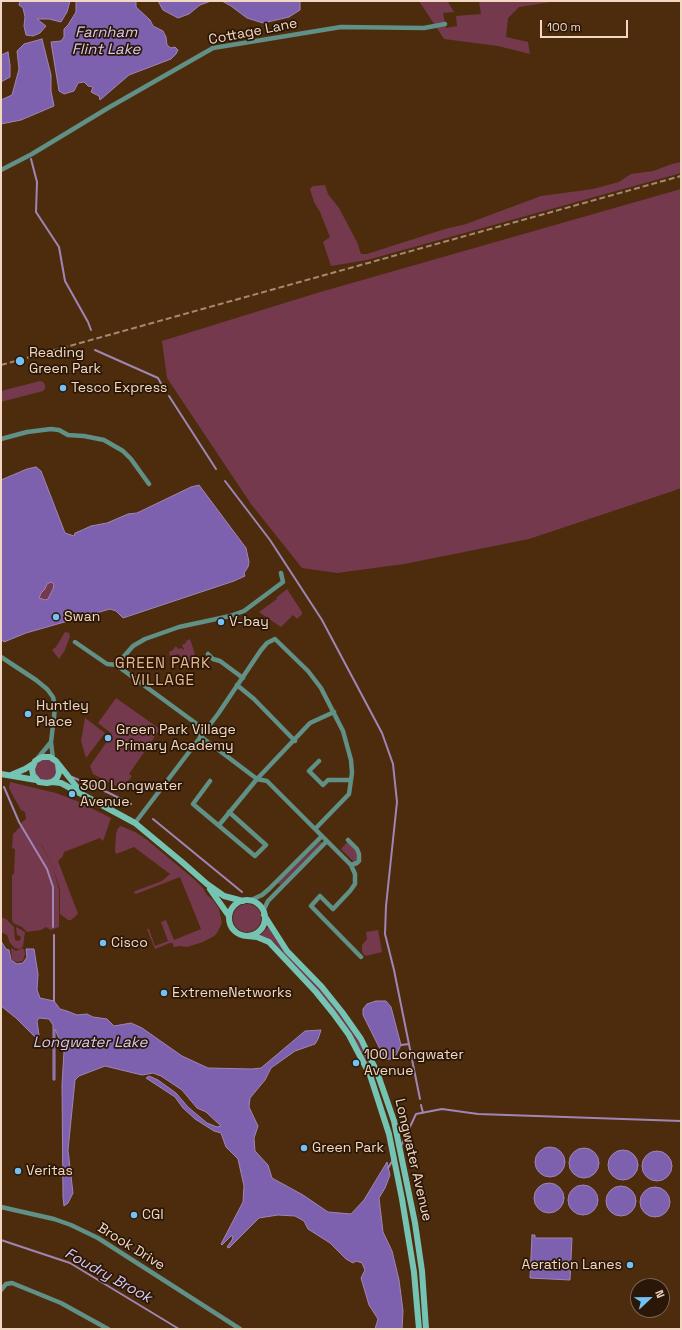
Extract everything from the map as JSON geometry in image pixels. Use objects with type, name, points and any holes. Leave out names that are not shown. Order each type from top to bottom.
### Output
[{"type":"street","name":"Cottage Lane","points":[[1,170],[32,154],[108,108],[213,48],[341,27],[424,28],[445,24]]},
{"type":"street","points":[[1,439],[45,429],[60,430],[68,435],[84,436],[104,440],[123,451],[131,459],[149,484]]},
{"type":"street","points":[[118,664],[130,648],[146,639],[179,627],[230,616],[244,611],[283,582],[281,573]]},
{"type":"street","points":[[135,823],[218,714],[267,643],[275,638],[308,671],[321,688],[334,712],[348,746],[351,760],[349,794],[315,829]]},
{"type":"street","points":[[74,642],[107,664],[118,664]]},
{"type":"street","points":[[208,654],[243,678]]},
{"type":"street","points":[[1,657],[36,680],[47,689],[53,697],[55,706],[51,742],[53,759]]},
{"type":"street","points":[[118,664],[119,667],[205,730]]},
{"type":"street","points":[[237,685],[254,699],[295,741]]},
{"type":"street","points":[[219,825],[257,779],[295,741],[310,723],[334,712]]},
{"type":"street","points":[[200,736],[257,779],[268,781],[351,865],[355,874],[354,884],[350,892],[333,909],[320,896],[311,906],[362,957]]},
{"type":"street","points":[[11,775],[33,764],[51,742]]},
{"type":"street","points":[[37,759],[45,756],[53,759],[82,794]]},
{"type":"street","points":[[319,761],[309,771],[323,785],[328,780],[351,780]]},
{"type":"street","points":[[33,764],[32,772],[36,780]]},
{"type":"street","points":[[52,782],[57,778],[59,773],[58,764]]},
{"type":"street","points":[[1,774],[36,780],[43,783],[61,783],[135,823],[207,884],[224,896],[246,901],[257,904],[263,913],[264,924],[260,930],[254,934],[247,936],[240,935],[233,929],[229,922],[229,916],[232,908],[237,903],[246,901],[262,895],[270,889],[322,836]]},
{"type":"street","points":[[210,781],[193,804],[255,856],[266,845],[229,812]]},
{"type":"street","points":[[348,840],[357,849],[359,854],[359,860],[357,863],[351,865]]},
{"type":"street","points":[[263,913],[268,902],[327,841]]},
{"type":"street","points":[[207,884],[229,916]]},
{"type":"street","name":"Longwater Avenue","points":[[263,913],[287,951],[329,996],[361,1039],[377,1072],[390,1108],[415,1223],[422,1271],[426,1329]]},
{"type":"street","name":"Longwater Avenue","points":[[247,936],[257,937],[269,942],[316,992],[342,1024],[354,1043],[370,1075],[386,1123],[407,1224],[414,1272],[418,1329]]},
{"type":"street","name":"Brook Drive","points":[[1,1207],[54,1219],[98,1238],[240,1329]]},
{"type":"street","points":[[1,1290],[6,1284],[12,1283],[61,1303],[108,1329]]},
{"type":"shaded area","points":[[419,1],[466,1],[448,2],[454,12],[443,13],[446,28],[457,26],[456,16],[481,14],[479,1],[551,2],[519,7],[508,18],[506,37],[528,42],[530,54],[498,46],[444,39]]},
{"type":"shaded area","points":[[681,162],[681,173],[367,260],[331,266],[323,242],[330,237],[320,212],[314,202],[310,189],[313,186],[325,185],[328,194],[339,208],[357,242],[361,254],[367,254],[445,229],[466,224],[541,196],[593,189],[619,182],[631,174],[653,171]]},
{"type":"shaded area","points":[[681,189],[681,488],[673,491],[529,539],[404,564],[337,573],[302,568],[251,504],[167,378],[162,341],[317,293]]},
{"type":"shaded area","points":[[40,381],[45,385],[45,389],[43,391],[1,402],[1,391]]},
{"type":"shaded area","points":[[51,582],[54,584],[48,599],[45,600],[39,598],[47,584]]},
{"type":"shaded area","points":[[287,589],[302,614],[297,619],[293,615],[281,627],[259,612],[277,599],[276,598]]},
{"type":"shaded area","points":[[65,632],[69,633],[70,636],[65,650],[59,659],[52,650],[56,647]]},
{"type":"shaded area","points":[[190,639],[195,654],[188,663],[178,654],[172,657],[170,656],[169,652],[176,646],[178,649],[182,648],[183,650],[182,645]]},
{"type":"shaded area","points":[[116,698],[160,729],[129,774],[132,776],[122,789],[93,774],[90,766],[112,734],[98,723]]},
{"type":"shaded area","points":[[85,718],[105,733],[86,758],[81,741]]},
{"type":"shaded area","points":[[46,759],[54,762],[57,770],[54,778],[46,781],[38,778],[35,770],[38,762]]},
{"type":"shaded area","points":[[10,782],[56,793],[77,801],[111,818],[103,841],[100,838],[64,852],[63,856],[58,861],[78,914],[71,920],[68,920],[60,914],[60,890],[53,867],[59,890],[59,927],[51,930],[46,927],[41,930],[27,932],[22,927],[13,923],[12,920],[12,875],[14,874],[15,849],[12,848],[13,834],[26,819],[25,812],[21,810],[9,788]]},
{"type":"shaded area","points":[[121,826],[146,839],[203,888],[219,909],[222,923],[214,936],[203,942],[187,947],[174,947],[172,943],[170,943],[155,949],[147,929],[149,929],[155,946],[168,941],[161,922],[166,920],[174,940],[201,929],[180,877],[136,894],[134,893],[135,891],[162,881],[170,874],[134,847],[116,854],[116,834],[118,828]]},
{"type":"shaded area","points":[[348,841],[357,849],[358,860],[355,863],[341,849]]},
{"type":"shaded area","points":[[320,842],[322,843],[280,885],[278,883]]},
{"type":"shaded area","points":[[247,904],[257,908],[261,918],[257,928],[247,932],[237,928],[233,918],[237,908]]},
{"type":"shaded area","points":[[1,917],[6,919],[14,927],[15,940],[18,941],[21,939],[20,936],[17,935],[16,927],[25,932],[23,946],[20,949],[15,948],[10,943],[7,935],[1,932]]},
{"type":"shaded area","points":[[268,927],[285,953],[323,992],[358,1039],[375,1070],[371,1071],[355,1041],[275,943],[265,937],[260,936]]},
{"type":"shaded area","points":[[378,930],[382,952],[366,956],[363,954],[362,945],[367,939],[366,932]]},
{"type":"shaded area","points":[[11,948],[16,951],[23,948],[25,953],[23,961],[17,962],[12,960]]},
{"type":"water","points":[[20,1],[70,1],[67,12],[61,22],[49,19],[37,19],[46,26],[40,33],[33,36],[26,35],[24,26],[25,17],[23,8],[19,5]]},
{"type":"water","name":"Farnham Flint Lake","points":[[76,1],[136,1],[136,7],[150,20],[153,26],[163,31],[166,37],[167,45],[171,48],[175,47],[178,50],[176,54],[171,59],[129,75],[100,100],[99,96],[91,92],[93,87],[88,86],[84,82],[78,83],[74,91],[64,94],[59,91],[51,42],[61,41],[64,37],[64,29],[76,12]]},
{"type":"water","points":[[158,1],[211,1],[200,5],[189,14],[178,18],[163,10]]},
{"type":"water","points":[[222,1],[300,1],[300,10],[289,17],[263,23],[247,18]]},
{"type":"water","points":[[42,39],[51,75],[51,91],[54,106],[21,120],[1,124],[1,100],[12,95],[19,69],[17,51],[24,44]]},
{"type":"water","points":[[8,52],[10,77],[1,82],[1,55]]},
{"type":"water","points":[[36,467],[41,471],[65,533],[74,536],[75,533],[91,526],[107,523],[128,514],[137,513],[191,487],[199,485],[246,548],[249,562],[244,573],[245,576],[123,618],[116,611],[110,609],[26,633],[4,642],[1,639],[1,480],[27,469]],"holes":[[[51,582],[54,584],[48,599],[45,600],[39,598],[47,584]]]},
{"type":"water","name":"Longwater Lake","points":[[1,941],[6,949],[9,950],[11,960],[17,964],[23,963],[27,957],[26,949],[34,949],[38,974],[37,990],[40,998],[54,1001],[60,1009],[77,1015],[87,1014],[93,1017],[107,1019],[114,1026],[131,1023],[142,1028],[182,1056],[208,1068],[261,1068],[305,1031],[321,1030],[315,1044],[295,1051],[271,1068],[265,1080],[250,1098],[249,1107],[258,1126],[254,1138],[255,1151],[268,1165],[272,1178],[303,1195],[328,1212],[351,1214],[364,1200],[387,1162],[390,1175],[379,1198],[383,1232],[392,1251],[399,1280],[403,1311],[402,1329],[375,1329],[378,1319],[369,1305],[361,1278],[365,1270],[362,1263],[356,1261],[353,1263],[346,1259],[330,1243],[308,1229],[304,1221],[295,1216],[278,1215],[259,1218],[229,1248],[227,1247],[233,1236],[231,1236],[222,1245],[221,1244],[243,1202],[244,1186],[238,1159],[226,1147],[221,1133],[214,1131],[195,1119],[183,1108],[175,1097],[146,1078],[149,1076],[158,1080],[176,1093],[188,1107],[207,1123],[217,1127],[221,1126],[206,1112],[197,1108],[182,1090],[161,1076],[153,1073],[142,1075],[105,1066],[79,1076],[75,1080],[68,1150],[73,1193],[68,1203],[64,1206],[62,1085],[64,1051],[55,1029],[55,1080],[53,1080],[53,1025],[49,1019],[39,1018],[37,1021],[39,1035],[38,1038],[36,1038],[16,1018],[1,1006]]},
{"type":"water","points":[[376,1001],[386,1001],[391,1007],[401,1045],[396,1055],[391,1059],[385,1059],[363,1015],[363,1009],[367,1004]]},
{"type":"water","points":[[550,1147],[556,1148],[564,1156],[564,1168],[556,1176],[550,1177],[544,1176],[536,1168],[535,1162],[536,1156],[544,1148]]},
{"type":"water","points":[[584,1148],[590,1149],[598,1157],[598,1169],[590,1177],[584,1178],[578,1177],[570,1169],[569,1163],[570,1157],[578,1149]]},
{"type":"water","points":[[623,1150],[629,1151],[637,1159],[637,1171],[629,1179],[623,1180],[617,1179],[609,1171],[608,1165],[609,1159],[617,1151]]},
{"type":"water","points":[[657,1151],[663,1152],[671,1160],[671,1172],[663,1180],[657,1181],[651,1180],[643,1172],[642,1166],[643,1160],[651,1152]]},
{"type":"water","points":[[549,1183],[555,1184],[563,1192],[563,1204],[555,1212],[549,1213],[543,1212],[535,1204],[534,1198],[535,1192],[543,1184]]},
{"type":"water","points":[[583,1185],[589,1186],[597,1194],[597,1206],[589,1214],[583,1215],[577,1214],[569,1206],[568,1200],[569,1194],[577,1186]]},
{"type":"water","points":[[621,1186],[627,1187],[635,1195],[635,1207],[627,1215],[621,1216],[615,1215],[607,1207],[606,1201],[607,1195],[615,1187]]},
{"type":"water","points":[[655,1187],[661,1188],[669,1196],[669,1208],[661,1216],[655,1217],[649,1216],[641,1208],[640,1202],[641,1196],[649,1188]]},
{"type":"water","points":[[532,1235],[535,1235],[535,1238],[572,1238],[570,1280],[530,1278]]},
{"type":"waterway","points":[[31,159],[37,182],[36,212],[59,247],[65,281],[91,330]]},
{"type":"waterway","points":[[95,350],[158,378],[164,389]]},
{"type":"waterway","points":[[169,396],[216,469]]},
{"type":"waterway","points":[[225,481],[270,540],[322,620],[382,733],[393,764],[397,802],[386,906],[385,934],[394,970],[420,1099]]},
{"type":"waterway","points":[[72,777],[131,804]]},
{"type":"waterway","points":[[4,787],[19,822],[47,869],[53,887],[53,927]]},
{"type":"waterway","points":[[153,819],[242,892]]},
{"type":"waterway","points":[[54,935],[54,1001]]},
{"type":"waterway","points":[[401,1045],[409,1044]]},
{"type":"waterway","points":[[421,1105],[423,1113]]},
{"type":"waterway","points":[[401,1146],[416,1114],[442,1109],[478,1114],[681,1121]]},
{"type":"waterway","points":[[388,1168],[393,1160]]},
{"type":"waterway","name":"Foudry Brook","points":[[1,1240],[70,1263],[179,1329]]},
{"type":"railway","points":[[1,365],[681,176]]},
{"type":"place","name":"Reading Green Park","points":[[20,361]]},
{"type":"place","name":"Tesco Express","points":[[63,388]]},
{"type":"place","name":"Swan","points":[[56,617]]},
{"type":"place","name":"V-bay","points":[[221,622]]},
{"type":"place","name":"Huntley Place","points":[[28,714]]},
{"type":"place","name":"Green Park Village Primary Academy","points":[[108,738]]},
{"type":"place","name":"300 Longwater Avenue","points":[[72,794]]},
{"type":"place","name":"Cisco","points":[[103,943]]},
{"type":"place","name":"ExtremeNetworks","points":[[164,993]]},
{"type":"place","name":"100 Longwater Avenue","points":[[356,1063]]},
{"type":"place","name":"Green Park","points":[[304,1148]]},
{"type":"place","name":"Veritas","points":[[18,1171]]},
{"type":"place","name":"CGI","points":[[134,1215]]},
{"type":"place","name":"Aeration Lanes","points":[[630,1265]]},
{"type":"district","name":"GREEN PARK VILLAGE","points":[[163,672]]}]
